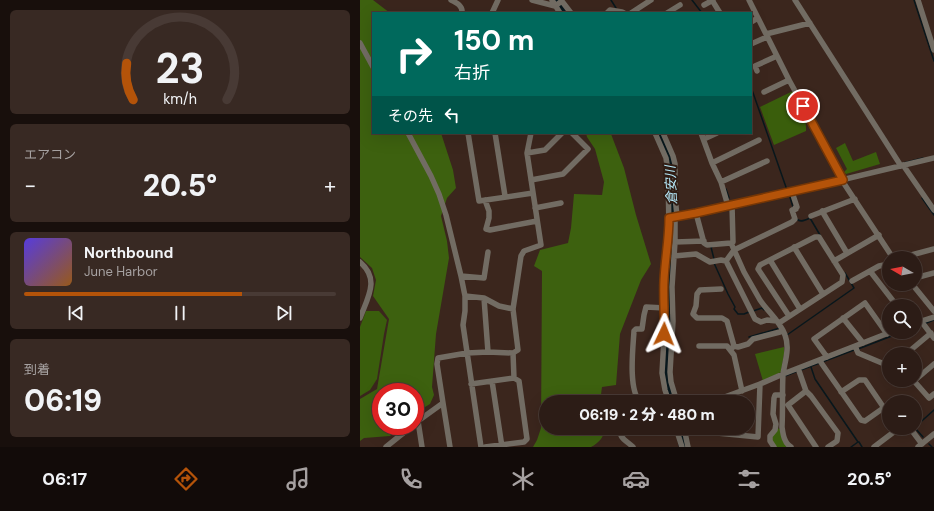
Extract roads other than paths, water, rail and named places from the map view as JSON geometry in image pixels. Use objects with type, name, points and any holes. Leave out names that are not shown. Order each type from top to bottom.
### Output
[{"type":"street","points":[[492,12],[498,0]]},
{"type":"street","points":[[532,0],[559,3]]},
{"type":"street","points":[[552,0],[559,3],[571,12]]},
{"type":"street","points":[[633,12],[652,0]]},
{"type":"street","points":[[704,5],[712,0],[719,12]]},
{"type":"street","points":[[749,0],[843,182],[888,251]]},
{"type":"street","points":[[795,0],[900,165],[934,210]]},
{"type":"street","points":[[918,0],[934,50]]},
{"type":"street","points":[[456,1],[463,10],[462,12]]},
{"type":"street","points":[[669,12],[680,5]]},
{"type":"street","points":[[608,12],[610,10],[622,12]]},
{"type":"street","points":[[752,21],[758,18]]},
{"type":"street","points":[[752,43],[766,35],[810,23]]},
{"type":"street","points":[[360,43],[372,65]]},
{"type":"street","points":[[757,71],[755,66],[777,56]]},
{"type":"street","points":[[764,92],[789,80]]},
{"type":"street","points":[[409,134],[439,194],[446,215],[461,276],[465,296],[463,325],[466,353],[481,447]]},
{"type":"street","points":[[468,134],[479,201],[533,193]]},
{"type":"street","points":[[495,134],[505,196]]},
{"type":"street","points":[[450,447],[437,364],[438,358],[466,353],[488,352],[513,354],[518,350],[513,309],[521,256],[524,251],[541,245],[527,153],[531,134]]},
{"type":"street","points":[[527,153],[545,150],[561,134]]},
{"type":"street","points":[[531,180],[563,174],[588,149],[573,134]]},
{"type":"street","points":[[655,134],[667,162],[669,218],[675,242],[672,279],[673,321],[670,372],[674,395]]},
{"type":"street","points":[[663,134],[673,156],[676,216],[664,281],[665,321],[662,373],[666,395]]},
{"type":"street","points":[[702,134],[712,163],[722,181],[729,205],[733,242],[731,243]]},
{"type":"street","points":[[704,139],[716,134]]},
{"type":"street","points":[[712,163],[759,140]]},
{"type":"street","points":[[669,218],[843,180],[934,158]]},
{"type":"street","points":[[722,181],[767,161]]},
{"type":"street","points":[[726,261],[735,249],[792,222],[794,219],[792,210],[797,207],[790,192]]},
{"type":"street","points":[[811,216],[855,199]]},
{"type":"street","points":[[485,200],[489,211],[486,229],[490,230],[537,222]]},
{"type":"street","points":[[535,208],[561,203]]},
{"type":"street","points":[[822,211],[847,253]]},
{"type":"street","points":[[696,213],[704,243],[707,245],[731,243]]},
{"type":"street","points":[[834,261],[878,235]]},
{"type":"street","points":[[726,261],[755,319],[761,322],[767,320],[777,322],[789,316],[842,282],[843,275],[819,238],[815,237],[794,247],[760,265],[758,269],[789,316]]},
{"type":"street","points":[[675,242],[704,241]]},
{"type":"street","points":[[731,243],[744,272],[760,300],[765,308],[774,317],[785,335],[787,344],[784,374],[782,432],[786,442],[791,447]]},
{"type":"street","points":[[794,247],[823,294]]},
{"type":"street","points":[[922,252],[934,249]]},
{"type":"street","points":[[461,276],[484,278],[488,252]]},
{"type":"street","points":[[674,256],[696,254],[710,262],[720,260],[726,261]]},
{"type":"street","points":[[770,260],[800,309]]},
{"type":"street","points":[[360,262],[369,272],[371,282],[369,293],[360,318]]},
{"type":"street","points":[[852,281],[882,265]]},
{"type":"street","points":[[870,271],[892,299]]},
{"type":"street","points":[[922,276],[934,273]]},
{"type":"street","points":[[722,288],[700,290],[697,294],[696,306],[693,314],[697,318],[722,318],[727,321],[742,391]]},
{"type":"street","points":[[918,291],[934,311]]},
{"type":"street","points":[[465,296],[484,298],[499,306],[513,309]]},
{"type":"street","points":[[484,298],[488,352]]},
{"type":"street","points":[[827,357],[814,339],[865,303],[882,324]]},
{"type":"street","points":[[635,395],[632,370],[634,331],[636,328],[642,329],[646,307],[665,308]]},
{"type":"street","points":[[916,347],[932,335],[923,323],[934,317]]},
{"type":"street","points":[[843,318],[863,343]]},
{"type":"street","points":[[700,346],[738,347],[748,344],[752,339],[780,332]]},
{"type":"street","points":[[731,395],[784,374],[821,362],[827,357],[856,348],[863,343],[882,336]]},
{"type":"street","points":[[856,348],[858,353],[882,363]]},
{"type":"street","points":[[485,447],[524,442],[527,439],[518,381],[514,378],[513,354]]},
{"type":"street","points":[[821,362],[861,420],[866,421],[882,409]]},
{"type":"street","points":[[934,364],[914,381],[929,398],[934,394]]},
{"type":"street","points":[[799,370],[806,391],[838,433],[837,441],[828,447]]},
{"type":"street","points":[[472,384],[514,378]]},
{"type":"street","points":[[841,392],[859,380],[865,380],[882,405]]},
{"type":"street","points":[[492,381],[502,446]]},
{"type":"street","points":[[744,435],[758,436],[760,384]]},
{"type":"street","points":[[782,411],[806,391]]},
{"type":"street","points":[[774,447],[770,441],[770,436],[775,430],[776,424],[773,414],[774,398],[775,395],[783,395]]},
{"type":"street","points":[[424,417],[443,403]]},
{"type":"street","points":[[788,405],[816,447]]},
{"type":"street","points":[[914,435],[920,446],[934,434]]},
{"type":"street","points":[[388,446],[401,435]]},
{"type":"street","points":[[419,435],[422,447]]},
{"type":"street","points":[[620,435],[633,447]]},
{"type":"street","points":[[678,435],[682,447]]},
{"type":"street","points":[[685,435],[688,447]]},
{"type":"street","points":[[874,447],[890,435]]},
{"type":"waterway","name":"倉安川","points":[[556,0],[566,12]]},
{"type":"waterway","points":[[611,0],[616,8]]},
{"type":"waterway","points":[[692,0],[701,12]]},
{"type":"waterway","points":[[914,0],[934,61]]},
{"type":"waterway","points":[[752,90],[787,190]]},
{"type":"waterway","name":"倉安川","points":[[659,134],[671,162],[672,215]]},
{"type":"waterway","points":[[903,163],[923,158]]},
{"type":"waterway","points":[[726,189],[729,198]]},
{"type":"waterway","points":[[789,194],[793,207]]},
{"type":"waterway","points":[[922,198],[934,215]]},
{"type":"waterway","points":[[797,219],[801,221],[810,218],[820,235]]},
{"type":"waterway","name":"倉安川","points":[[671,395],[667,385],[666,370],[669,321],[668,285],[672,235]]},
{"type":"waterway","points":[[712,247],[714,259]]},
{"type":"waterway","points":[[714,263],[735,307],[734,309],[738,314],[749,312]]},
{"type":"waterway","points":[[787,335],[854,288],[845,273]]},
{"type":"waterway","points":[[753,311],[762,308],[764,310]]},
{"type":"waterway","points":[[924,324],[934,320]]},
{"type":"waterway","points":[[749,337],[780,328]]},
{"type":"waterway","points":[[858,349],[884,339]]},
{"type":"waterway","points":[[801,370],[854,350]]},
{"type":"waterway","points":[[811,367],[815,379],[858,442],[851,447]]},
{"type":"waterway","points":[[785,376],[798,371]]},
{"type":"waterway","points":[[922,421],[934,410]]},
{"type":"waterway","name":"倉安川","points":[[681,435],[684,447]]},
{"type":"waterway","points":[[859,442],[862,447]]},
{"type":"waterway","points":[[929,444],[932,447]]}]
